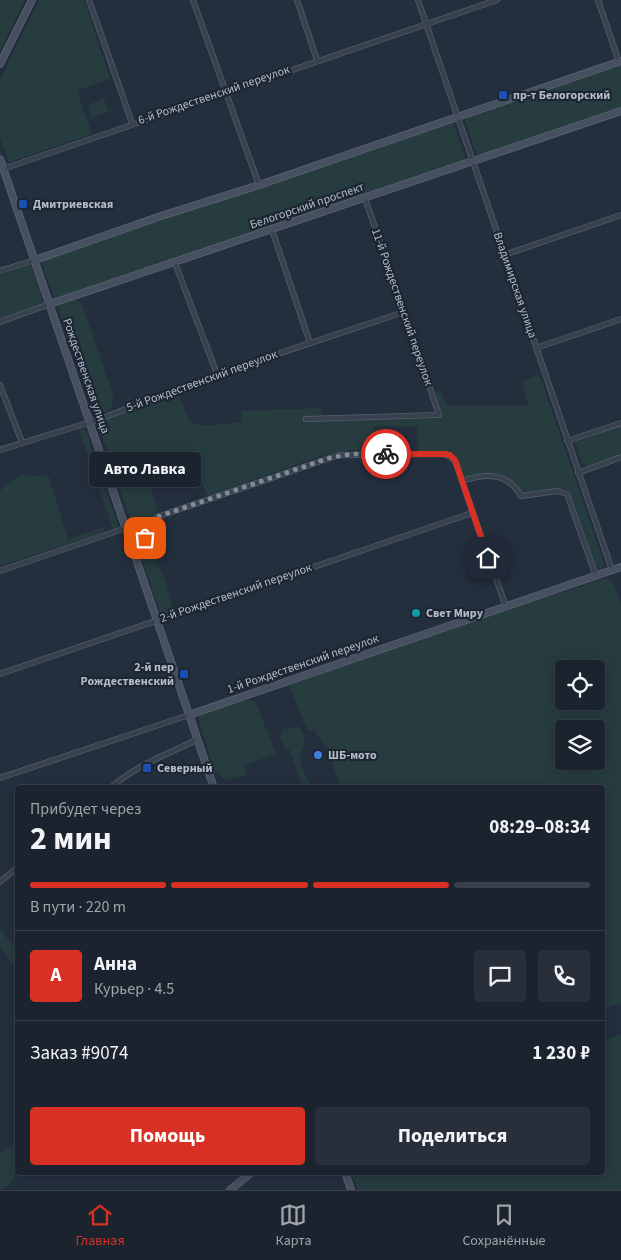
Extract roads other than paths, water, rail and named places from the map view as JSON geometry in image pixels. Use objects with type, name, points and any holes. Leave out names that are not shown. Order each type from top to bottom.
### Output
[{"type":"street","points":[[0,64],[32,0]]},
{"type":"street","points":[[89,0],[132,123]]},
{"type":"street","points":[[193,0],[259,185]]},
{"type":"street","points":[[298,0],[317,60]]},
{"type":"street","name":"Владимирская улица","points":[[418,0],[612,570]]},
{"type":"street","name":"6-й Рождественский переулок","points":[[3,168],[497,0]]},
{"type":"street","points":[[0,271],[620,62],[598,0]]},
{"type":"street","name":"Белогорский проспект","points":[[0,322],[621,111]]},
{"type":"street","name":"Рождественская улица","points":[[0,159],[213,785]]},
{"type":"street","name":"11-й Рождественский переулок","points":[[306,418],[439,415],[365,198]]},
{"type":"street","points":[[504,255],[621,215]]},
{"type":"street","points":[[272,230],[310,343]]},
{"type":"street","points":[[175,263],[217,374]]},
{"type":"street","name":"5-й Рождественский переулок","points":[[0,450],[90,422],[217,374],[404,312]]},
{"type":"street","points":[[536,348],[621,319]]},
{"type":"street","points":[[0,385],[22,442]]},
{"type":"street","points":[[567,440],[621,423]]},
{"type":"street","points":[[138,562],[150,524],[157,517],[339,455],[450,455],[455,460],[506,607]]},
{"type":"street","points":[[578,473],[621,457]]},
{"type":"street","points":[[462,481],[484,474],[494,475],[513,485],[521,496],[558,491],[567,494],[596,576]]},
{"type":"street","name":"2-й Рождественский переулок","points":[[0,674],[472,512]]},
{"type":"street","points":[[0,571],[126,528]]},
{"type":"street","name":"1-й Рождественский переулок","points":[[0,778],[621,567]]},
{"type":"street","points":[[113,785],[128,772],[146,762],[198,739]]},
{"type":"street","points":[[0,882],[15,870]]},
{"type":"street","points":[[230,1190],[248,1175]]},
{"type":"street","points":[[346,1175],[351,1190]]},
{"type":"place","name":"пр-т Белогорский","points":[[503,95]]},
{"type":"place","name":"Дмитриевская","points":[[23,204]]},
{"type":"place","name":"Авто Лавка","points":[[145,538]]},
{"type":"place","name":"Свет Миру","points":[[416,613]]},
{"type":"place","name":"2-й пер Рождественский","points":[[184,674]]},
{"type":"place","name":"ШБ-мото","points":[[318,755]]},
{"type":"place","name":"Северный","points":[[147,768]]}]
